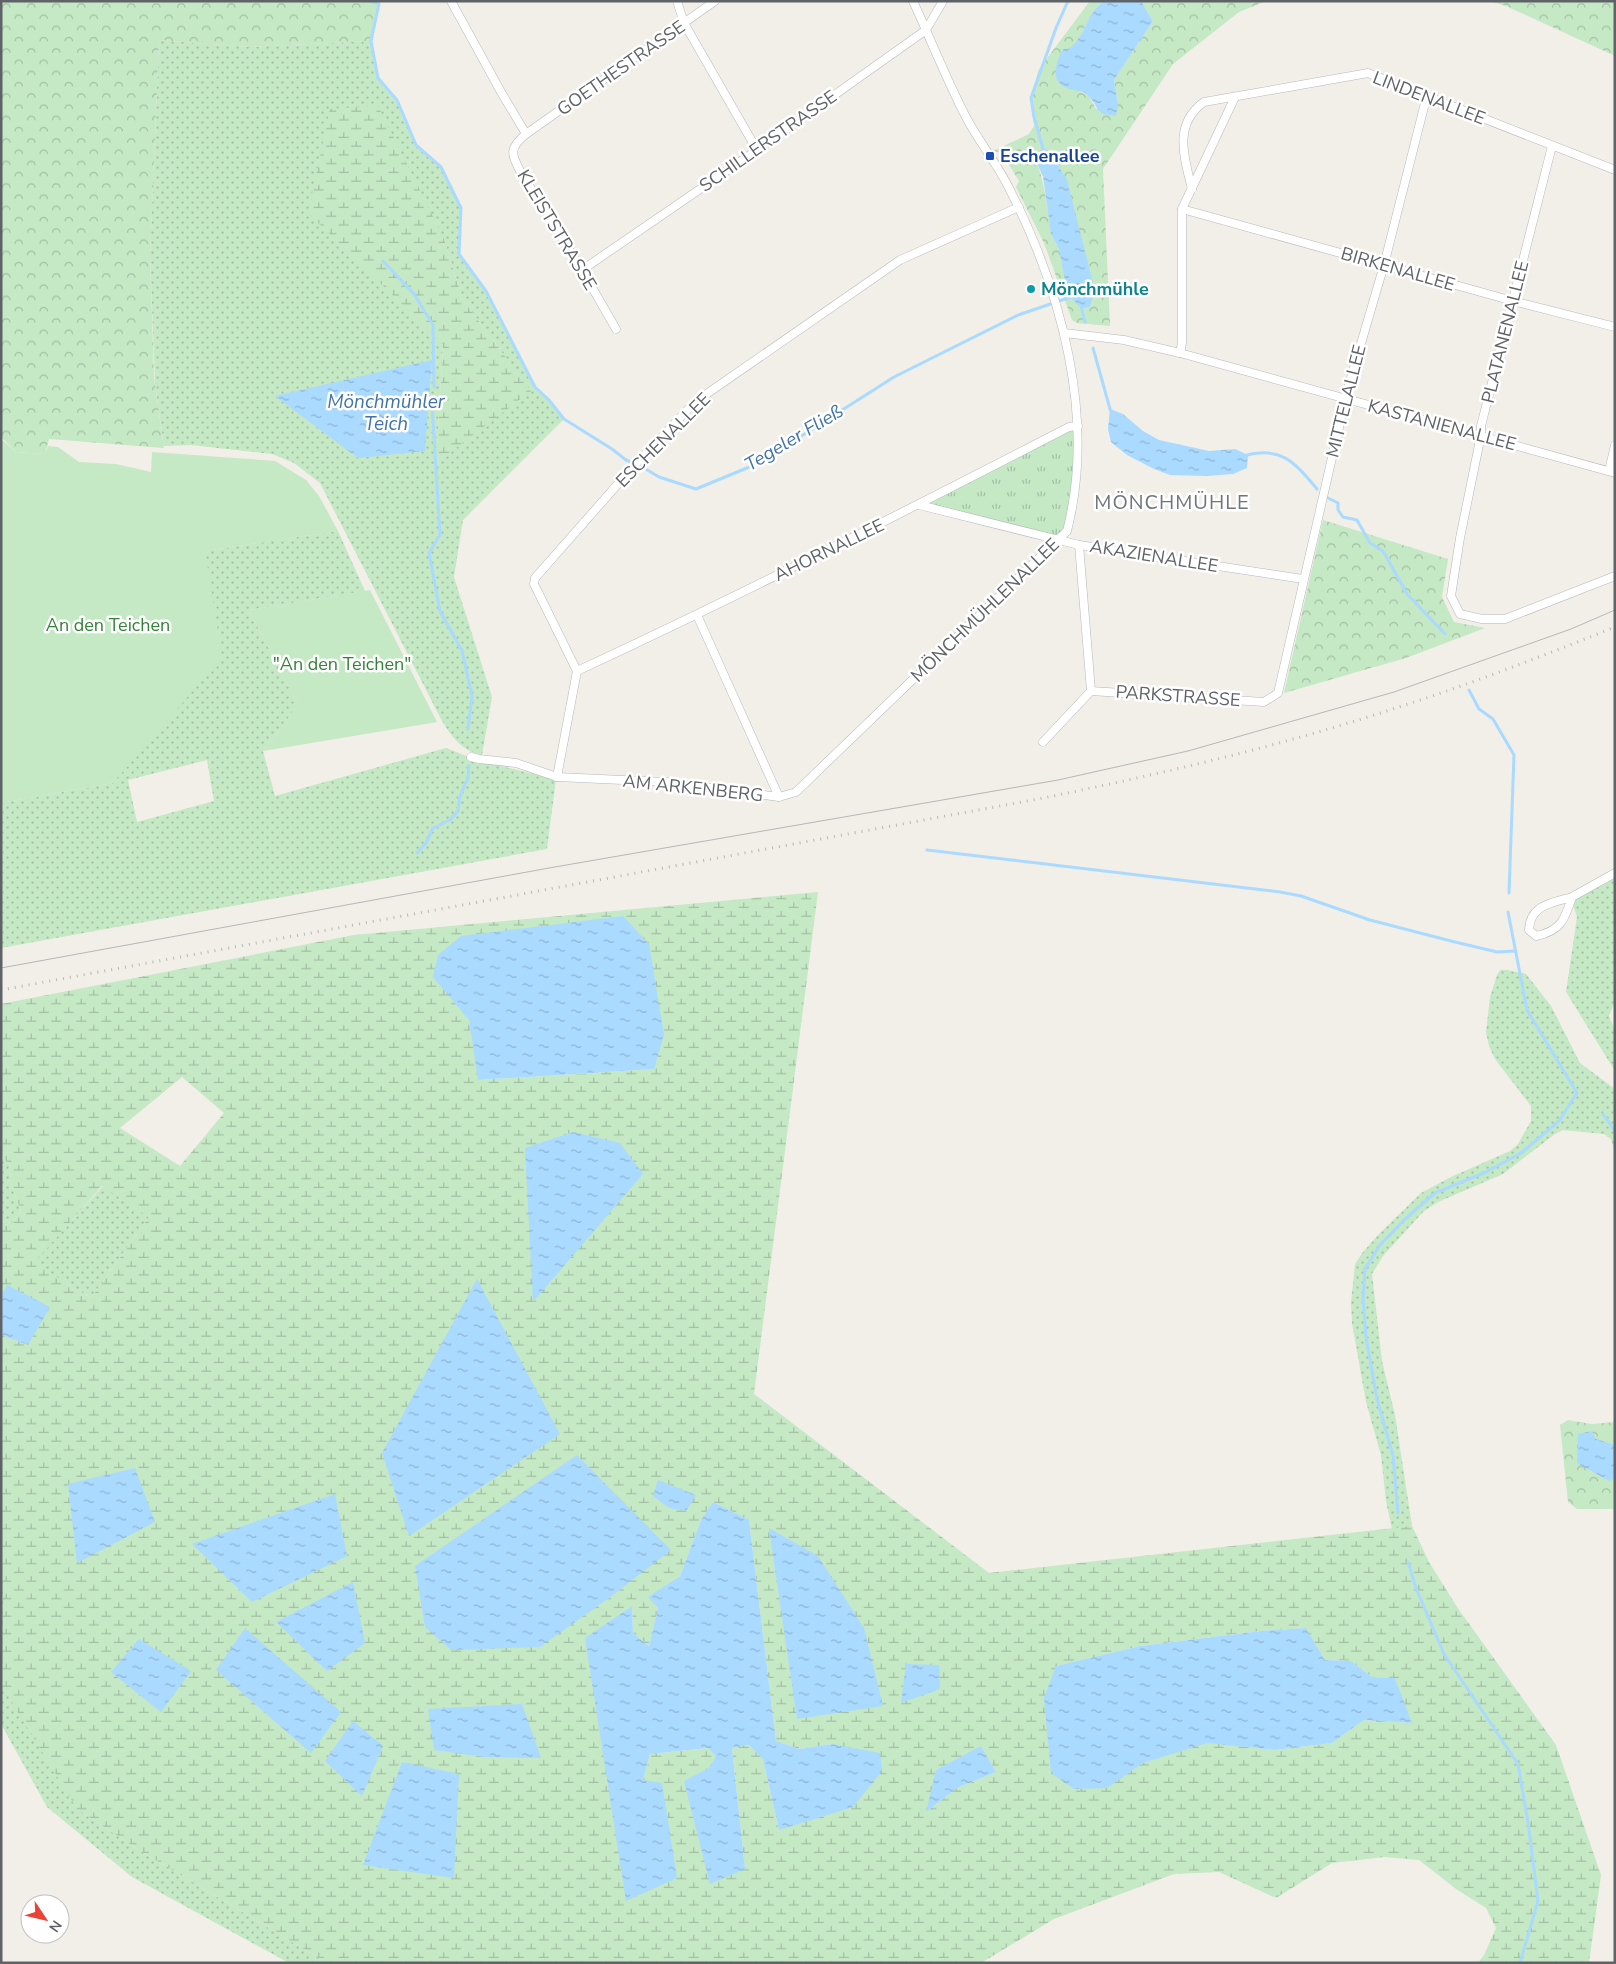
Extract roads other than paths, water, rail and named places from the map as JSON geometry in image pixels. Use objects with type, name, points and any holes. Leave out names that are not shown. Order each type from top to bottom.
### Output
[{"type":"street","points":[[451,1],[526,134]]},
{"type":"street","points":[[677,1],[684,23],[757,150]]},
{"type":"street","name":"GOETHESTRASSE","points":[[526,134],[715,1]]},
{"type":"street","name":"MÖNCHMÜHLENALLEE","points":[[779,797],[796,792],[1067,531],[1073,508],[1078,463],[1078,426],[1064,333],[1057,307],[1042,262],[1019,207],[967,119],[913,1]]},
{"type":"street","name":"SCHILLERSTRASSE","points":[[582,270],[757,150],[926,30],[943,1]]},
{"type":"street","name":"LINDENALLEE","points":[[1192,189],[1185,162],[1185,124],[1194,109],[1204,102],[1368,73],[1615,170]]},
{"type":"street","name":"MITTELALLEE","points":[[1264,702],[1278,693],[1346,399],[1384,265],[1426,95]]},
{"type":"street","points":[[1180,353],[1182,344],[1182,209],[1235,97]]},
{"type":"street","name":"KLEISTSTRASSE","points":[[526,134],[515,143],[512,155],[616,329]]},
{"type":"street","name":"PLATANENALLEE","points":[[1552,146],[1481,426],[1451,596],[1460,614],[1482,619],[1505,620],[1615,576]]},
{"type":"street","name":"ESCHENALLEE","points":[[577,671],[534,584],[535,578],[632,468],[695,402],[900,260],[1019,207]]},
{"type":"street","name":"BIRKENALLEE","points":[[1182,209],[1512,301],[1615,327]]},
{"type":"street","name":"KASTANIENALLEE","points":[[1064,333],[1124,340],[1180,353],[1612,472]]},
{"type":"street","name":"AHORNALLEE","points":[[577,671],[697,615],[919,505],[1069,426],[1078,426]]},
{"type":"street","points":[[1612,472],[1615,446]]},
{"type":"street","name":"AKAZIENALLEE","points":[[919,505],[1079,545],[1304,579]]},
{"type":"street","points":[[1043,742],[1092,690],[1079,545]]},
{"type":"street","name":"AM ARKENBERG","points":[[697,615],[779,797]]},
{"type":"street","points":[[557,777],[577,671]]},
{"type":"street","name":"PARKSTRASSE","points":[[1092,690],[1264,702]]},
{"type":"street","name":"AM ARKENBERG","points":[[471,756],[479,759],[516,763],[557,777],[666,782],[779,797]]},
{"type":"street","points":[[1572,897],[1563,922],[1550,933],[1536,936],[1529,930],[1530,920],[1537,910],[1572,897],[1615,873]]},
{"type":"water","points":[[1103,1],[1141,1],[1153,21],[1114,80],[1118,104],[1116,116],[1100,112],[1087,95],[1060,84],[1056,75],[1057,64],[1063,49],[1068,49],[1079,39],[1092,13]]},
{"type":"water","points":[[1043,148],[1049,151],[1067,180],[1095,291],[1090,307],[1081,309],[1071,297],[1066,285],[1059,249],[1051,234],[1043,176],[1035,159]]},
{"type":"water","name":"Mönchmühler Teich","points":[[432,360],[425,451],[358,458],[275,396]]},
{"type":"water","points":[[1110,409],[1123,414],[1143,431],[1159,440],[1209,451],[1235,449],[1248,455],[1247,468],[1233,474],[1206,476],[1170,475],[1154,469],[1127,455],[1111,442],[1108,429]]},
{"type":"water","points":[[623,916],[649,944],[664,1035],[654,1069],[478,1080],[469,1020],[433,977],[438,955],[461,936]]},
{"type":"water","points":[[573,1132],[620,1143],[643,1174],[533,1302],[525,1148]]},
{"type":"water","points":[[477,1279],[560,1434],[409,1536],[382,1453]]},
{"type":"water","points":[[7,1285],[50,1307],[28,1345],[1,1335],[1,1296]]},
{"type":"water","points":[[1592,1431],[1596,1439],[1615,1445],[1615,1478],[1609,1481],[1577,1463],[1578,1434]]},
{"type":"water","points":[[577,1455],[671,1550],[609,1598],[540,1647],[451,1650],[425,1627],[415,1566]]},
{"type":"water","points":[[135,1468],[155,1522],[77,1563],[68,1484]]},
{"type":"water","points":[[658,1480],[696,1495],[686,1511],[669,1508],[653,1496]]},
{"type":"water","points":[[335,1494],[347,1556],[252,1602],[192,1544]]},
{"type":"water","points":[[713,1502],[749,1520],[776,1741],[799,1749],[832,1744],[880,1753],[882,1771],[853,1807],[779,1830],[763,1759],[749,1745],[732,1748],[745,1869],[710,1884],[684,1781],[709,1768],[716,1756],[708,1748],[650,1754],[643,1780],[662,1783],[677,1878],[626,1901],[585,1638],[632,1606],[633,1633],[649,1646],[658,1608],[648,1597],[680,1576],[701,1520]]},
{"type":"water","points":[[769,1528],[818,1556],[864,1628],[883,1706],[797,1719]]},
{"type":"water","points":[[353,1582],[365,1643],[327,1671],[276,1622]]},
{"type":"water","points":[[245,1628],[341,1712],[311,1753],[216,1670]]},
{"type":"water","points":[[1306,1628],[1325,1660],[1351,1661],[1372,1677],[1395,1678],[1412,1723],[1364,1720],[1332,1743],[1275,1750],[1207,1743],[1143,1763],[1107,1788],[1074,1789],[1051,1773],[1044,1698],[1056,1666],[1140,1646],[1261,1631]]},
{"type":"water","points":[[139,1639],[191,1671],[161,1712],[111,1672]]},
{"type":"water","points":[[906,1664],[939,1665],[940,1689],[901,1703]]},
{"type":"water","points":[[522,1704],[541,1758],[485,1757],[434,1750],[428,1709]]},
{"type":"water","points":[[353,1721],[383,1746],[362,1796],[325,1761]]},
{"type":"water","points":[[981,1746],[996,1772],[957,1788],[926,1812],[936,1770]]},
{"type":"water","points":[[402,1762],[459,1774],[454,1878],[363,1865]]},
{"type":"waterway","name":"Tegeler Fließ","points":[[370,1],[379,4],[371,41],[378,78],[397,100],[416,145],[441,167],[461,208],[459,254],[486,291],[535,387],[549,400],[564,419],[626,460],[639,465],[659,477],[696,489],[759,463],[894,377],[1018,315],[1074,296]]},
{"type":"waterway","name":"Tegeler Fließ","points":[[1044,152],[1034,117],[1031,98],[1056,28],[1068,1]]},
{"type":"waterway","points":[[383,261],[414,294],[433,325],[434,387]]},
{"type":"waterway","points":[[1081,306],[1085,322]]},
{"type":"waterway","points":[[1093,348],[1112,413]]},
{"type":"waterway","points":[[432,404],[440,535],[429,553],[440,611],[462,651],[472,696],[468,729]]},
{"type":"waterway","points":[[1244,456],[1257,453],[1278,455],[1294,464],[1317,489]]},
{"type":"waterway","points":[[1328,498],[1338,503],[1338,510],[1343,517],[1357,520],[1370,543],[1383,551],[1407,594],[1445,634]]},
{"type":"waterway","points":[[1469,690],[1479,709],[1493,719],[1514,755],[1509,893]]},
{"type":"waterway","points":[[417,853],[426,843],[433,828],[450,820],[458,811],[460,796],[468,778],[469,766]]},
{"type":"waterway","points":[[927,850],[1280,892],[1301,896],[1370,920],[1451,941],[1497,952],[1515,951]]},
{"type":"waterway","points":[[1398,1513],[1393,1456],[1377,1399],[1366,1337],[1363,1298],[1365,1269],[1380,1245],[1405,1219],[1435,1193],[1486,1172],[1521,1153],[1559,1121],[1577,1093],[1527,1010],[1508,912]]},
{"type":"waterway","points":[[1603,1114],[1615,1131]]},
{"type":"waterway","points":[[1408,1562],[1416,1588],[1444,1654],[1518,1764],[1528,1822],[1538,1901],[1520,1963]]},
{"type":"tram line","points":[[1,968],[549,868],[1058,780],[1188,751],[1394,692],[1571,629],[1615,610]]},
{"type":"railway","points":[[1,990],[1038,799],[1131,779],[1269,746],[1360,719],[1484,678],[1615,627]]},
{"type":"place","name":"Eschenallee","points":[[990,156]]},
{"type":"place","name":"Mönchmühle","points":[[1031,289]]},
{"type":"district","name":"MÖNCHMÜHLE","points":[[1172,502]]},
{"type":"park label","name":"An den Teichen","points":[[108,625]]},
{"type":"park label","name":"\"An den Teichen\"","points":[[342,664]]}]
